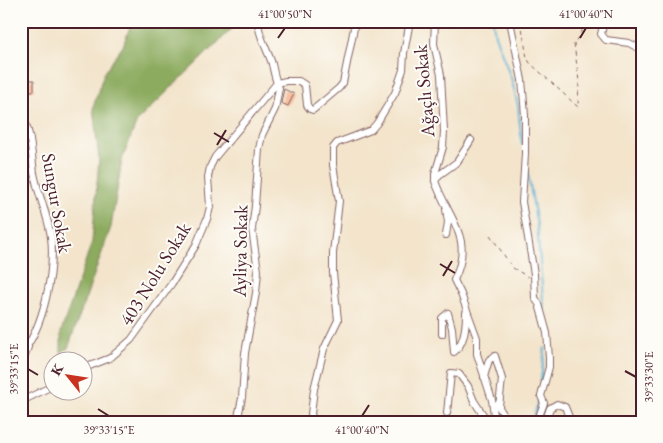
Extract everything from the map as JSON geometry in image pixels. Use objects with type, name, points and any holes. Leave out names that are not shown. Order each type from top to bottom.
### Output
[{"type":"street","name":"Ayliya Sokak","points":[[236,422],[242,398],[244,353],[256,292],[258,271],[252,228],[259,149],[262,135],[275,109],[279,88],[260,33],[258,21]]},
{"type":"street","points":[[277,83],[299,81],[305,85],[307,105],[310,109],[316,108],[342,83],[354,21]]},
{"type":"street","name":"Ağaçlı Sokak","points":[[435,21],[434,44],[441,75],[444,132],[443,147],[435,174],[435,181]]},
{"type":"street","points":[[510,21],[522,80],[525,115],[522,202],[536,298],[547,333],[549,367],[541,396],[544,402],[537,422]]},
{"type":"street","points":[[608,21],[603,26],[601,34],[606,40],[629,43],[642,50]]},
{"type":"street","points":[[314,422],[311,414],[314,389],[324,349],[338,320],[333,253],[339,201],[333,165],[333,148],[338,143],[371,130],[377,123],[395,93],[403,70],[405,43],[410,22]]},
{"type":"street","name":"403 Nolu Sokak","points":[[92,365],[110,358],[131,340],[172,283],[196,245],[207,219],[210,207],[208,177],[215,157],[277,83]]},
{"type":"street","name":"Sungur Sokak","points":[[21,114],[30,133],[34,174],[50,235],[52,256],[52,268],[38,326],[29,344],[21,354]]},
{"type":"street","points":[[471,140],[457,162],[439,174],[435,181],[456,224],[463,248],[459,270],[454,280],[477,338],[477,354],[492,400],[495,422]]},
{"type":"street","points":[[446,203],[448,222],[446,235]]},
{"type":"street","points":[[442,334],[442,318],[448,313],[452,328],[454,352],[460,348],[466,324],[466,309]]},
{"type":"street","points":[[21,367],[29,344]]},
{"type":"street","points":[[484,378],[489,360],[496,356],[502,379],[499,406]]},
{"type":"street","points":[[447,413],[452,373],[459,374],[488,422]]},
{"type":"street","points":[[21,394],[28,398],[42,391]]},
{"type":"street","points":[[492,400],[499,406],[508,422]]},
{"type":"street","points":[[545,422],[550,408],[557,404],[565,407],[571,422]]},
{"type":"path","points":[[522,21],[527,58],[530,64],[578,107],[579,81],[574,44],[589,21]]},
{"type":"path","points":[[490,236],[513,268],[528,278]]},
{"type":"green space","points":[[132,21],[240,21],[137,121],[122,160],[111,227],[68,348],[61,350],[61,332],[92,242],[99,159],[93,107],[104,73],[123,46]]},
{"type":"building","points":[[24,80],[34,80],[34,91],[24,91]]},
{"type":"building","points":[[284,89],[294,94],[288,106],[281,103]]},
{"type":"waterway","points":[[493,21],[495,35],[512,81],[518,106],[522,145]]},
{"type":"waterway","points":[[527,169],[537,225],[544,311]]},
{"type":"waterway","points":[[540,388],[545,348]]},
{"type":"waterway","points":[[533,422],[539,397]]}]
